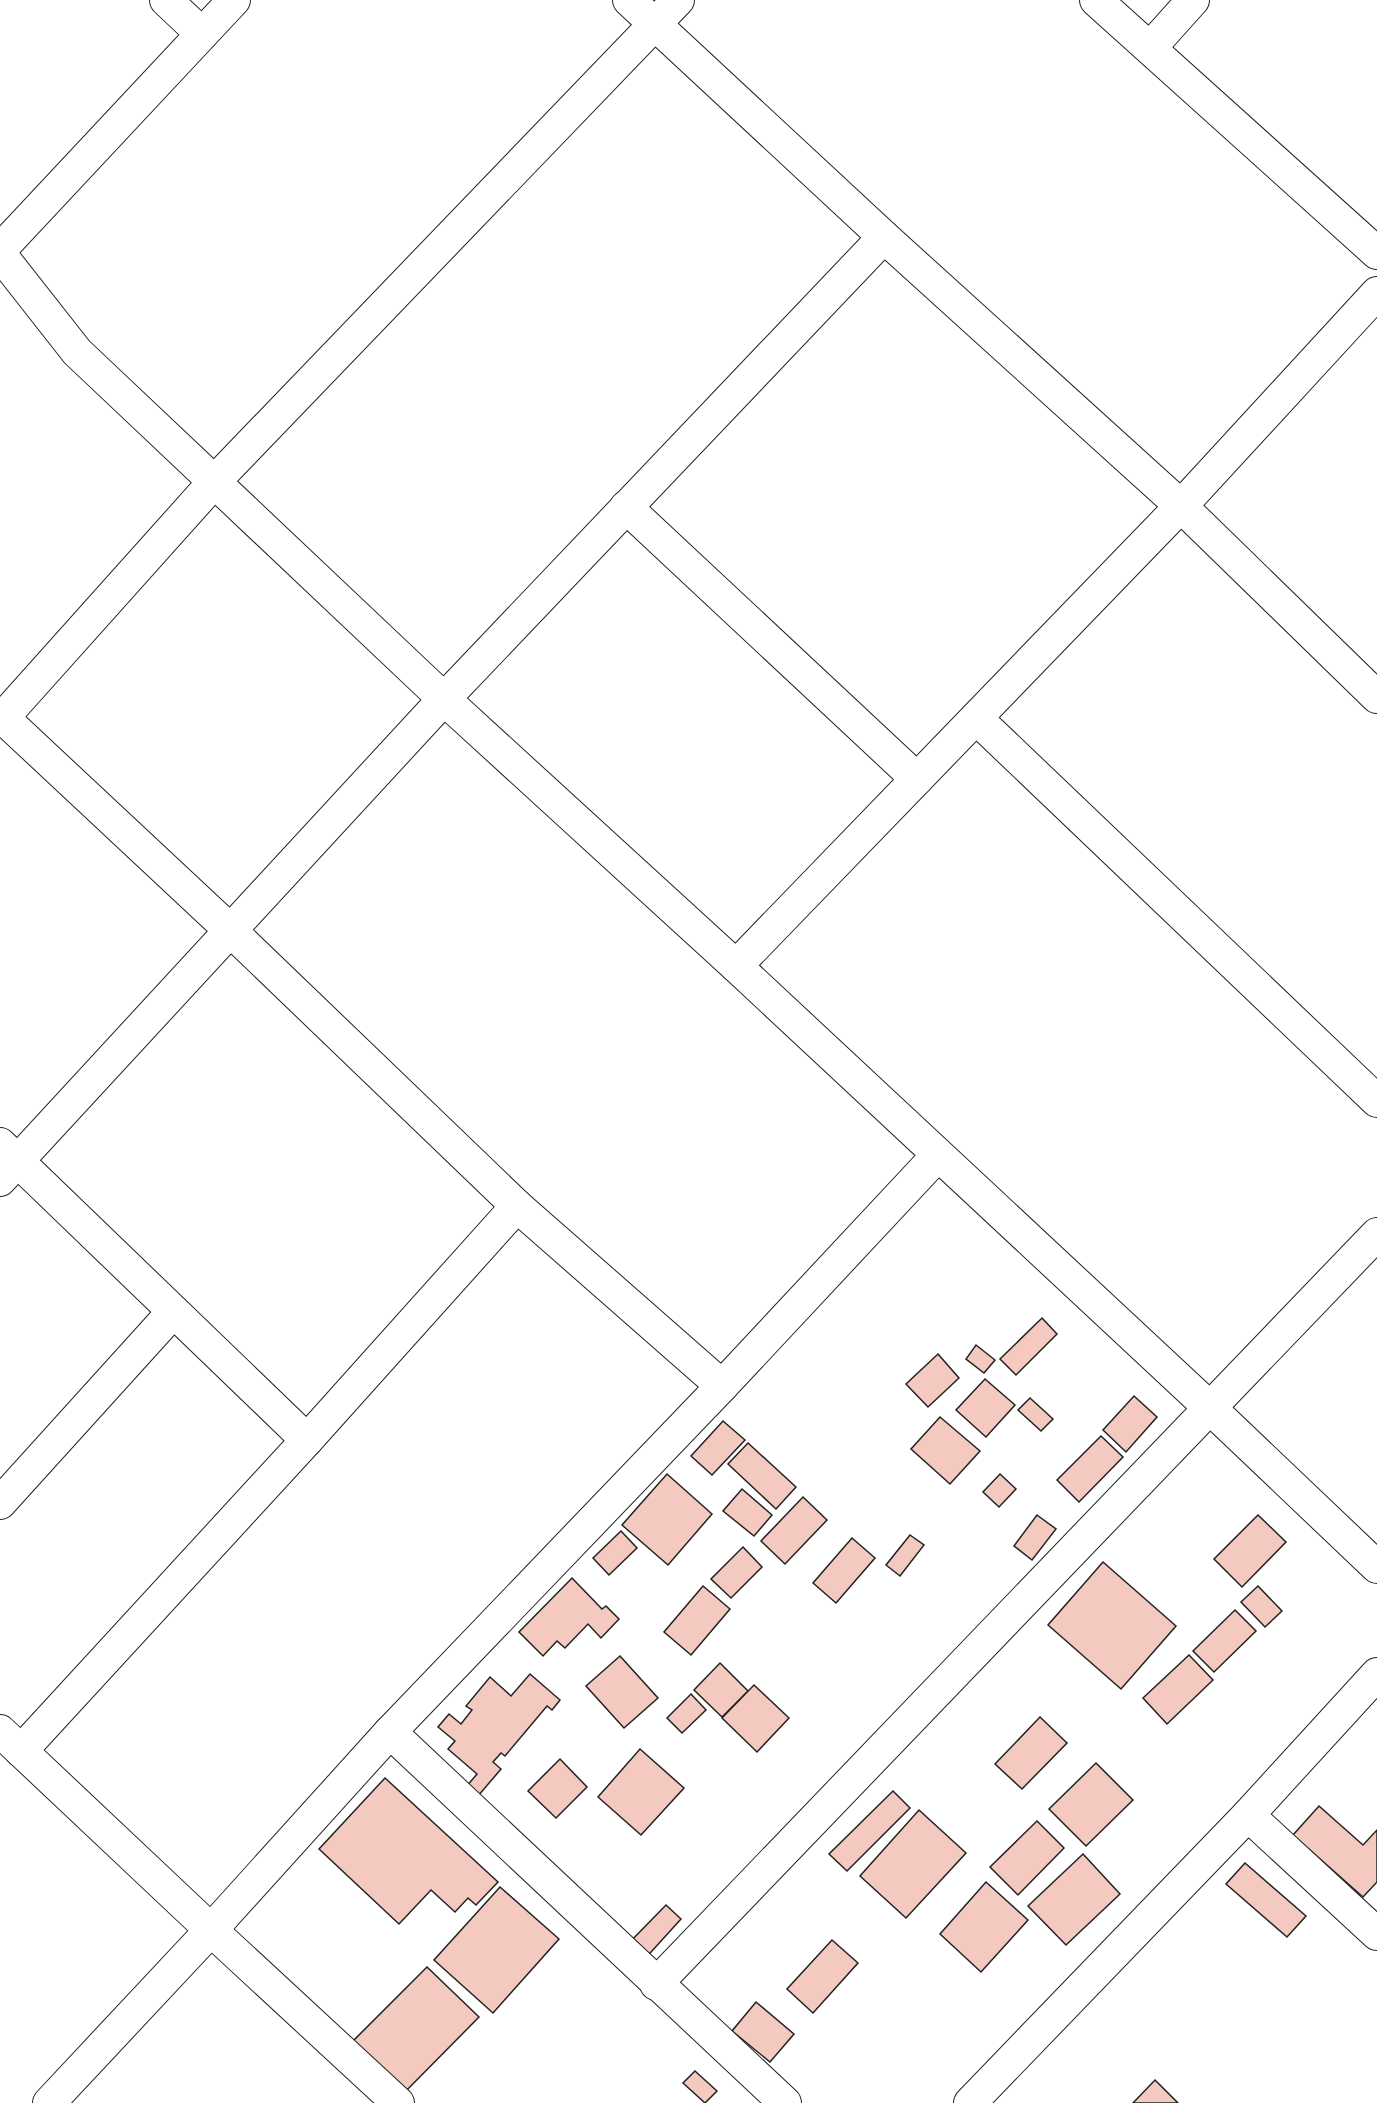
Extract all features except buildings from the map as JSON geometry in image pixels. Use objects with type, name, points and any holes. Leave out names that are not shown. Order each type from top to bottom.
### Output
[{"type":"street","points":[[166,0],[202,34]]},
{"type":"street","points":[[234,0],[0,252],[77,352],[444,699],[736,966],[1377,1567]]},
{"type":"street","points":[[629,0],[884,237],[1181,506],[1377,697]]},
{"type":"street","points":[[678,0],[214,482],[1,718],[231,931],[517,1206],[722,1386]]},
{"type":"street","points":[[1096,0],[1377,253]]},
{"type":"street","points":[[1150,48],[1193,0]]},
{"type":"street","points":[[307,1440],[173,1312],[6,1161],[231,931],[444,699],[884,237]]},
{"type":"street","points":[[736,966],[1181,506],[1377,292]]},
{"type":"street","points":[[626,507],[917,779]]},
{"type":"street","points":[[976,718],[1377,1101]]},
{"type":"street","points":[[49,2103],[211,1930],[390,1732],[722,1386],[937,1155]]},
{"type":"street","points":[[398,2103],[11,1741],[307,1440],[517,1206]]},
{"type":"street","points":[[656,1984],[1377,1234]]},
{"type":"street","points":[[0,1503],[173,1312]]},
{"type":"street","points":[[970,2103],[1248,1815],[1377,1674]]},
{"type":"street","points":[[390,1732],[785,2103]]},
{"type":"street","points":[[1248,1815],[1377,1934]]}]
